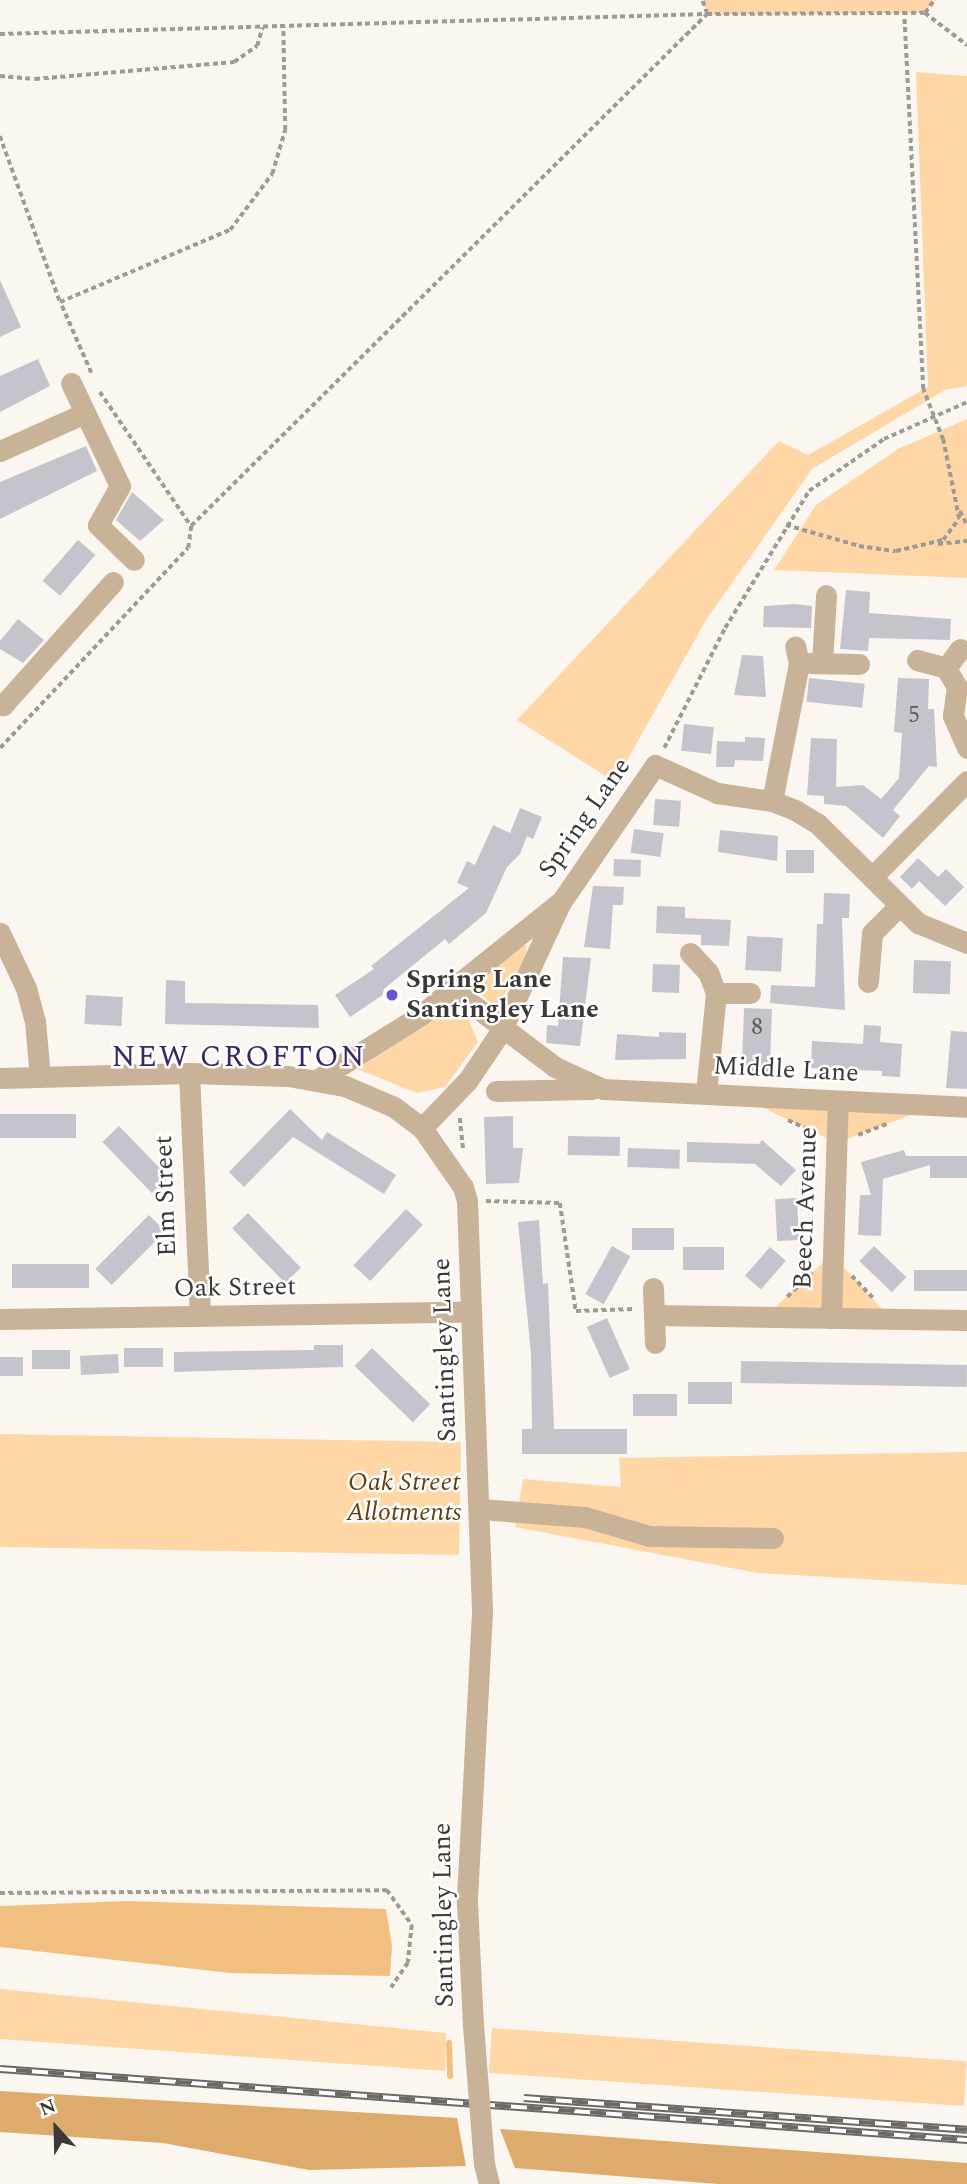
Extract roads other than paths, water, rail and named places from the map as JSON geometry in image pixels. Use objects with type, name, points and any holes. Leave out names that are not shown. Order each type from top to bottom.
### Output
[{"type":"street","points":[[71,383],[120,486],[98,526],[134,560]]},
{"type":"street","points":[[0,451],[85,412]]},
{"type":"street","points":[[1,704],[113,582]]},
{"type":"street","points":[[822,663],[826,595]]},
{"type":"street","points":[[946,668],[960,649]]},
{"type":"street","points":[[859,664],[822,663],[797,654],[772,800],[818,824],[918,923],[967,943]]},
{"type":"street","points":[[918,660],[946,668],[957,687],[953,716],[967,748]]},
{"type":"street","name":"Spring Lane","points":[[422,1128],[458,1092],[501,1031],[561,902],[656,765],[717,793],[772,800]]},
{"type":"street","points":[[873,877],[967,781]]},
{"type":"street","name":"Spring Lane","points":[[317,1080],[421,1015],[561,902]]},
{"type":"street","points":[[867,982],[872,933],[899,906]]},
{"type":"street","points":[[0,933],[32,1010],[40,1077]]},
{"type":"street","points":[[690,953],[708,972],[716,993],[706,1094]]},
{"type":"street","points":[[452,989],[501,1031]]},
{"type":"street","points":[[716,993],[750,993]]},
{"type":"street","name":"Middle Lane","points":[[501,1031],[555,1068],[603,1089]]},
{"type":"street","name":"Santingley Lane","points":[[0,1078],[189,1073],[317,1080],[371,1095],[422,1128],[452,1166],[467,1200],[480,1509],[482,1612],[467,1903],[473,2025],[487,2174]]},
{"type":"street","name":"Elm Street","points":[[189,1073],[200,1316]]},
{"type":"street","name":"Middle Lane","points":[[496,1091],[603,1089],[967,1107]]},
{"type":"street","name":"Beech Avenue","points":[[831,1318],[838,1101]]},
{"type":"street","name":"Beech Avenue","points":[[655,1343],[654,1304],[831,1318],[967,1320]]},
{"type":"street","name":"Oak Street","points":[[0,1319],[471,1312]]},
{"type":"street","points":[[480,1509],[585,1517],[649,1536],[773,1538]]},
{"type":"waterway","points":[[449,2043],[450,2076]]},
{"type":"railway","points":[[0,2069],[967,2140]]},
{"type":"railway","points":[[524,2098],[967,2130]]},
{"type":"place","name":"Spring Lane Santingley Lane","points":[[392,995]]},
{"type":"district","name":"NEW CROFTON","points":[[239,1057]]},
{"type":"park label","name":"Oak Street Allotments","points":[[404,1498]]}]
